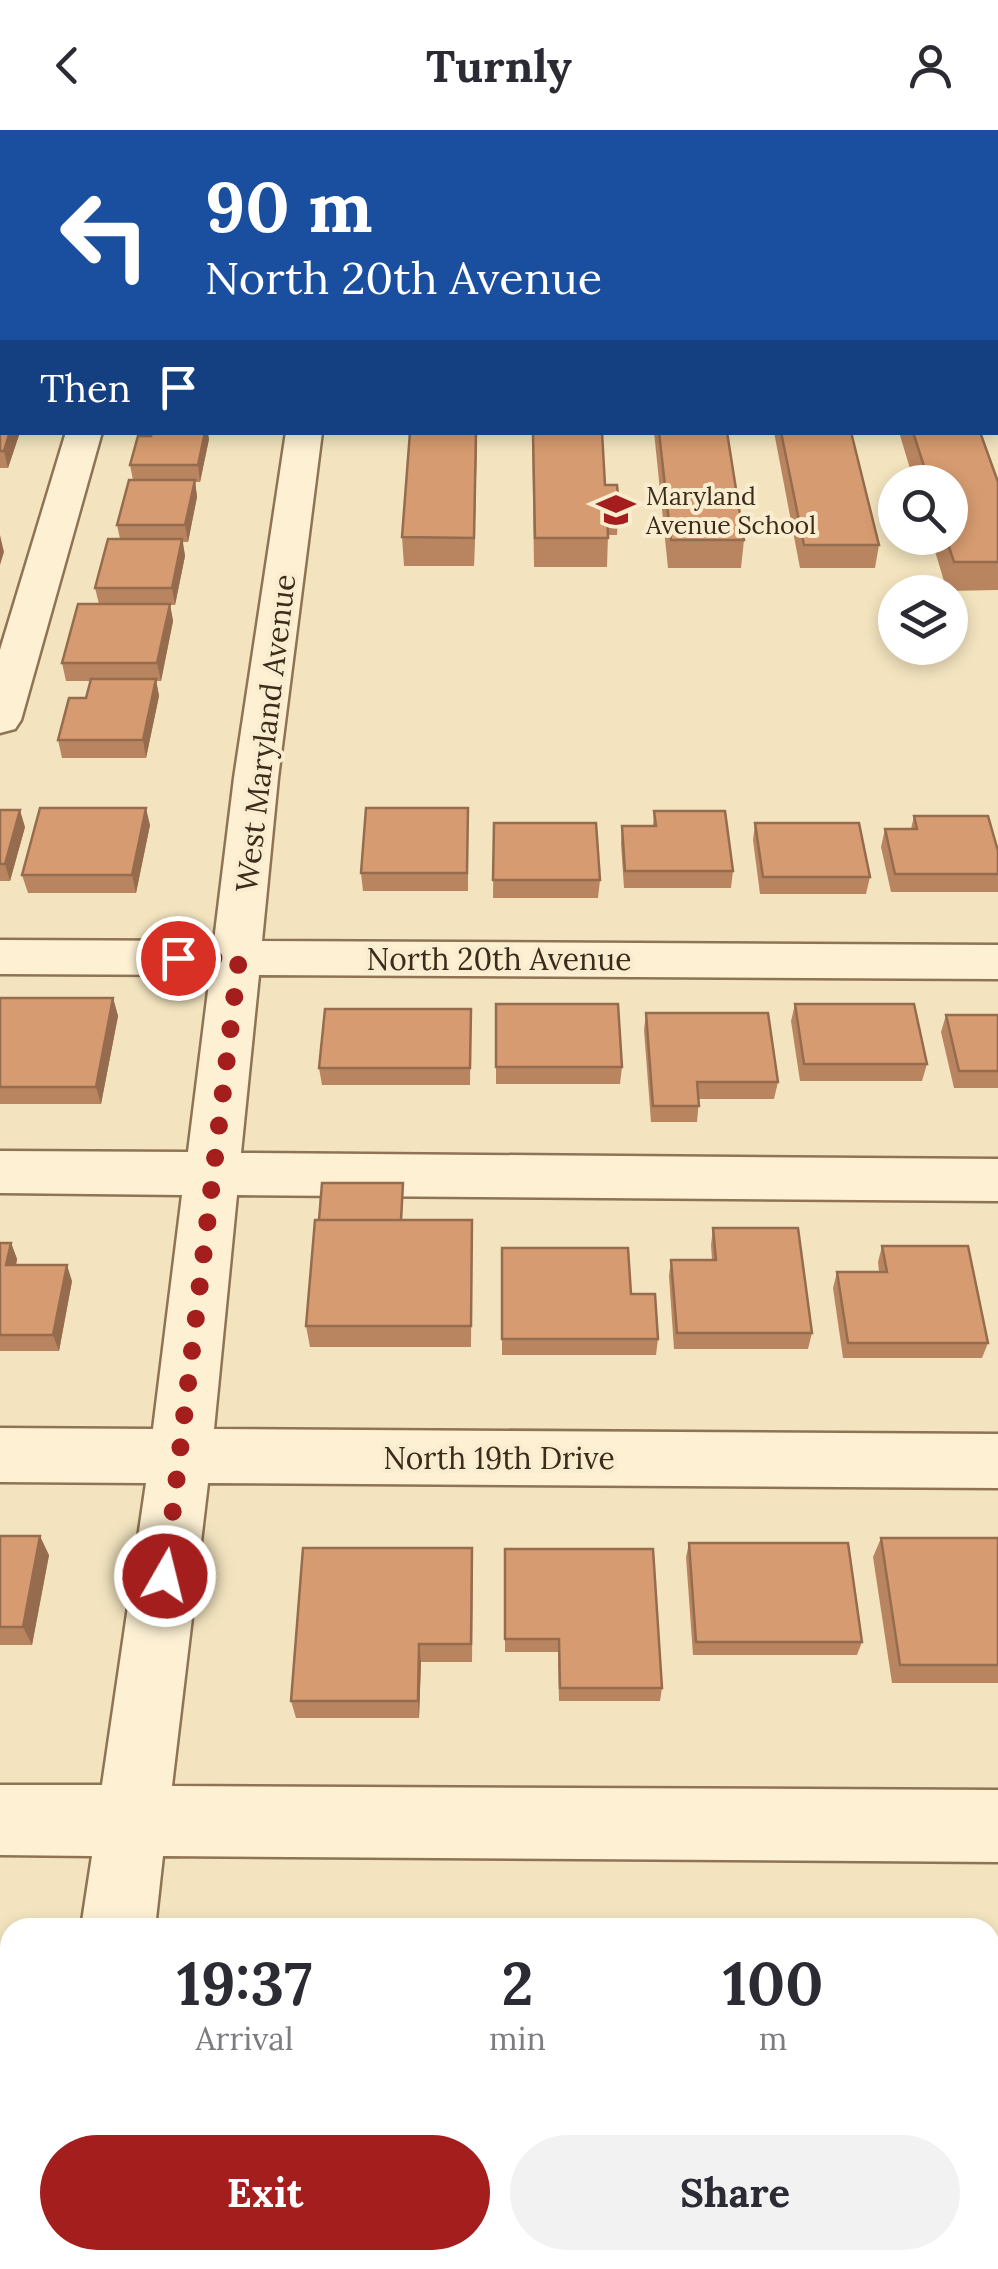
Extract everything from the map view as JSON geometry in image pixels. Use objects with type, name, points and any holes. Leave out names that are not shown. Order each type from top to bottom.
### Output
[{"type":"street","points":[[0,720],[83,435]]},
{"type":"street","name":"West Maryland Avenue","points":[[119,1918],[181,1455],[256,778],[304,435]]},
{"type":"street","name":"North 20th Avenue","points":[[0,957],[998,962]]},
{"type":"street","points":[[0,1172],[998,1180]]},
{"type":"street","name":"North 19th Drive","points":[[0,1454],[998,1460]]},
{"type":"street","points":[[0,1820],[998,1826]]},
{"type":"building","points":[[0,435],[9,435],[4,451],[0,451]]},
{"type":"building","points":[[204,435],[198,465],[130,465],[138,436]]},
{"type":"building","points":[[410,435],[476,435],[474,538],[402,537]]},
{"type":"building","points":[[533,435],[602,435],[605,485],[617,485],[619,507],[607,507],[608,538],[535,538]]},
{"type":"building","points":[[659,435],[727,435],[744,540],[671,540]]},
{"type":"building","points":[[782,435],[852,435],[878,545],[804,545]]},
{"type":"building","points":[[914,435],[981,435],[998,482],[998,562],[954,562],[952,555],[968,555],[968,465],[924,465]]},
{"type":"building","points":[[129,480],[195,480],[185,525],[117,525]]},
{"type":"building","points":[[108,539],[182,539],[172,588],[95,588]]},
{"type":"building","points":[[78,604],[170,604],[157,663],[62,663]]},
{"type":"building","points":[[91,679],[156,679],[143,740],[58,740],[69,698],[86,698]]},
{"type":"building","points":[[40,808],[146,808],[132,875],[22,875]]},
{"type":"building","points":[[366,808],[468,808],[467,873],[361,873]]},
{"type":"building","points":[[0,810],[20,810],[5,864],[0,864]]},
{"type":"building","points":[[654,811],[725,811],[733,871],[625,871],[622,826],[656,826]]},
{"type":"building","points":[[914,816],[988,816],[998,851],[998,874],[895,874],[885,829],[917,829]]},
{"type":"building","points":[[494,823],[596,823],[600,880],[493,880]]},
{"type":"building","points":[[755,823],[859,823],[870,877],[763,877]]},
{"type":"building","points":[[0,998],[113,998],[96,1087],[0,1087]]},
{"type":"building","points":[[496,1004],[618,1004],[622,1067],[496,1067]]},
{"type":"building","points":[[795,1004],[914,1004],[927,1064],[804,1064]]},
{"type":"building","points":[[325,1009],[471,1009],[470,1068],[319,1068]]},
{"type":"building","points":[[646,1013],[768,1013],[778,1082],[697,1082],[699,1106],[653,1106]]},
{"type":"building","points":[[946,1015],[998,1015],[998,1071],[959,1071]]},
{"type":"building","points":[[322,1183],[403,1183],[401,1220],[319,1220]]},
{"type":"building","points":[[315,1220],[472,1220],[471,1326],[306,1326]]},
{"type":"building","points":[[713,1228],[798,1228],[812,1333],[677,1333],[671,1260],[716,1260]]},
{"type":"building","points":[[0,1243],[11,1243],[6,1265],[67,1265],[53,1335],[0,1335]]},
{"type":"building","points":[[882,1246],[968,1246],[988,1343],[848,1343],[837,1272],[887,1272]]},
{"type":"building","points":[[502,1248],[628,1248],[631,1294],[655,1294],[658,1339],[502,1339]]},
{"type":"building","points":[[0,1536],[40,1536],[23,1627],[0,1627]]},
{"type":"building","points":[[881,1538],[998,1538],[998,1665],[900,1665]]},
{"type":"building","points":[[689,1543],[848,1543],[862,1642],[696,1642]]},
{"type":"building","points":[[303,1548],[472,1548],[471,1644],[419,1644],[418,1701],[291,1701]]},
{"type":"building","points":[[505,1549],[653,1549],[662,1688],[560,1688],[559,1639],[505,1639]]},
{"type":"place","name":"Maryland Avenue School","points":[[616,510]]},
{"type":"route","points":[[165,1576],[239,958],[178,958]]}]
